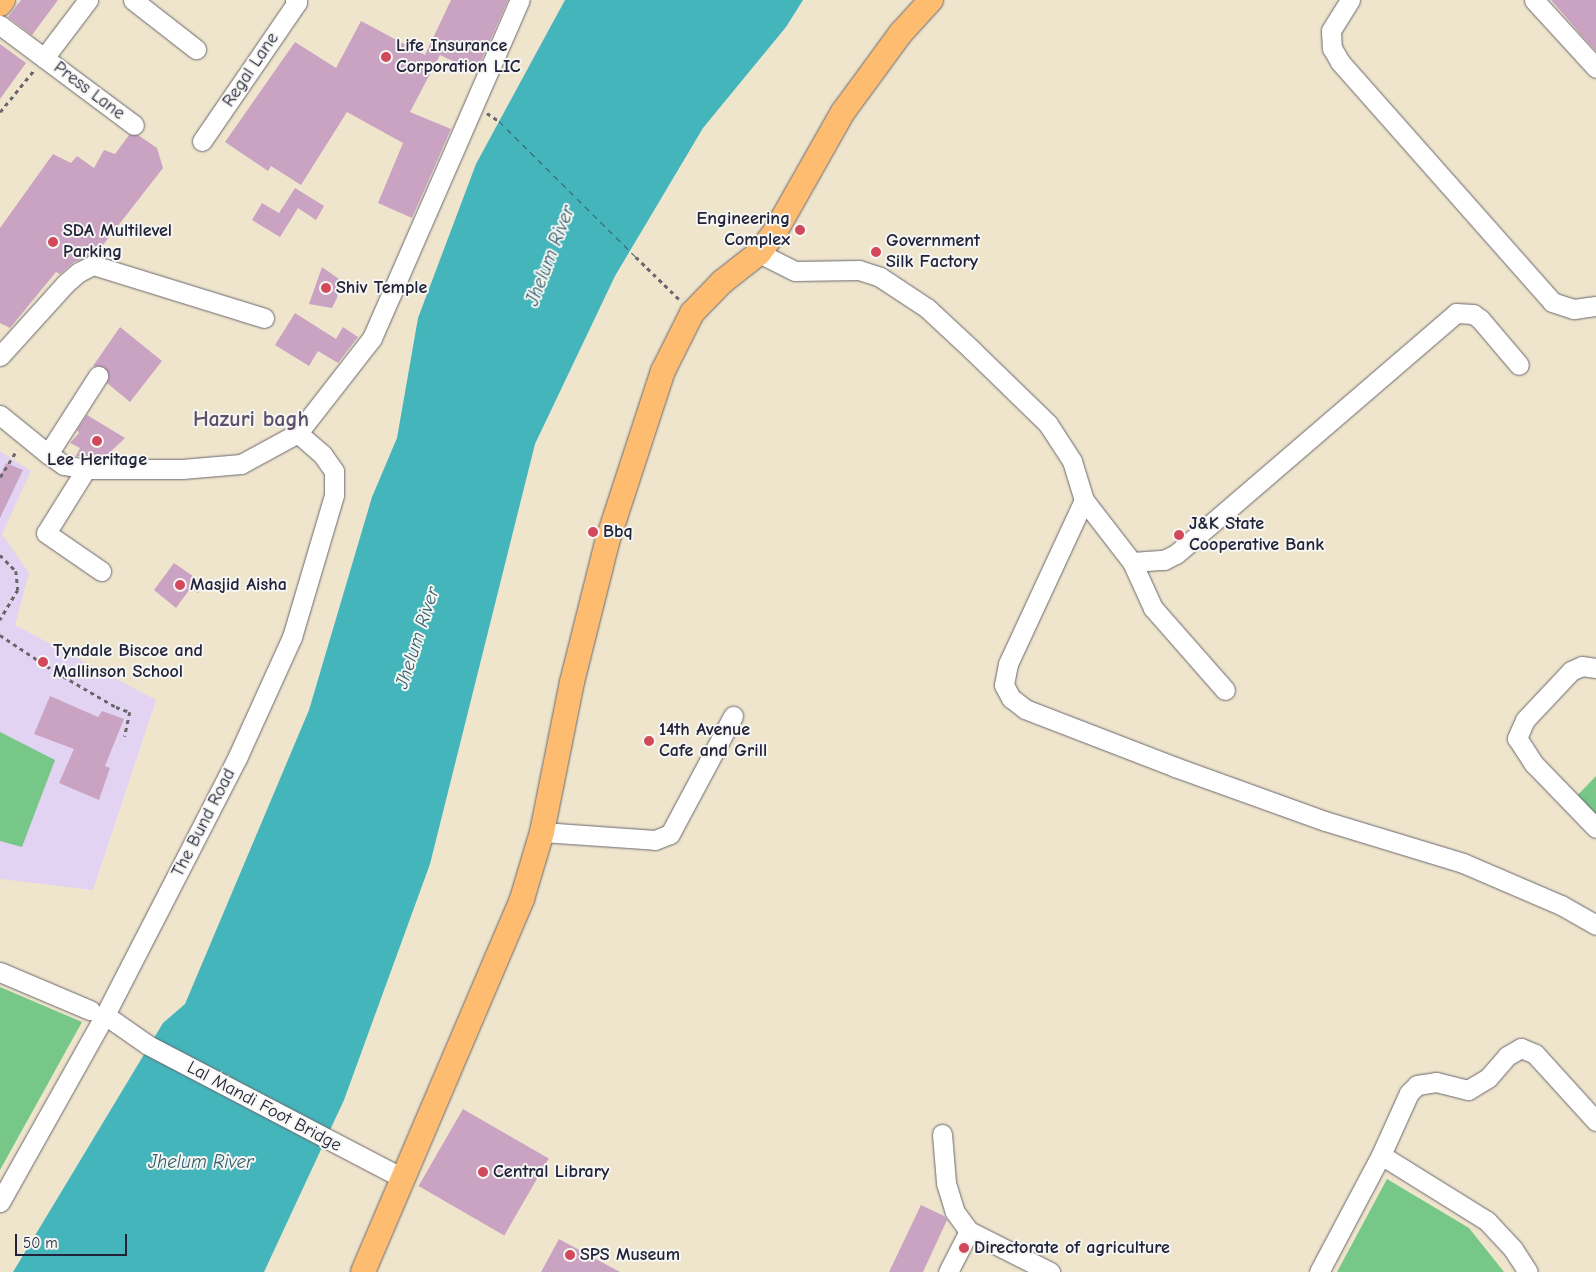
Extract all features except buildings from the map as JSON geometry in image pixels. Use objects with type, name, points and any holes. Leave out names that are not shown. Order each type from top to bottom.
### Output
[{"type":"main road","points":[[0,4],[3,0]]},
{"type":"main road","points":[[363,1272],[522,899],[542,832],[572,682],[608,539],[663,371],[692,313],[722,282],[759,254],[775,232],[843,112],[900,34],[931,0]]},
{"type":"street","name":"Press Lane","points":[[44,58],[88,0]]},
{"type":"street","points":[[133,0],[196,49]]},
{"type":"street","name":"Regal Lane","points":[[202,141],[297,2],[295,0]]},
{"type":"street","points":[[0,415],[64,465],[86,469],[182,469],[241,464],[298,433],[372,338],[520,0]]},
{"type":"street","points":[[1350,0],[1331,31],[1332,48],[1340,62],[1552,302],[1574,309],[1596,306]]},
{"type":"street","points":[[1534,0],[1596,68]]},
{"type":"street","name":"Press Lane","points":[[0,25],[134,125]]},
{"type":"street","points":[[759,254],[795,271],[859,270],[880,276],[914,298],[1048,424],[1072,461],[1084,500],[1132,562],[1153,608],[1225,690]]},
{"type":"street","points":[[0,356],[65,284],[79,272],[94,265],[264,318]]},
{"type":"street","points":[[1132,562],[1164,560],[1176,554],[1456,313],[1462,312],[1480,318],[1519,365]]},
{"type":"street","points":[[48,454],[98,376]]},
{"type":"street","name":"The Bund Road","points":[[0,1202],[98,1013],[238,756],[292,637],[334,495],[334,471],[323,455],[298,433]]},
{"type":"street","points":[[86,469],[46,532],[101,571]]},
{"type":"street","points":[[1084,500],[1008,664],[1004,685],[1011,698],[1025,709],[1175,767],[1325,821],[1463,863],[1561,905],[1596,925]]},
{"type":"street","points":[[1596,668],[1582,666],[1571,671],[1526,720],[1517,738],[1534,764],[1596,828]]},
{"type":"street","points":[[542,832],[655,840],[670,834],[734,716]]},
{"type":"street","name":"Lal Mandi Foot Bridge","points":[[0,972],[98,1013],[148,1045],[380,1169],[404,1179]]},
{"type":"street","points":[[1319,1272],[1381,1155],[1408,1093],[1417,1085],[1436,1082],[1468,1090],[1488,1078],[1506,1056],[1521,1048],[1535,1054],[1596,1121]]},
{"type":"street","points":[[942,1134],[946,1183],[955,1212],[969,1231],[1050,1272]]},
{"type":"street","points":[[1381,1155],[1487,1221],[1512,1249],[1528,1272]]},
{"type":"street","points":[[948,1272],[969,1231]]},
{"type":"path","points":[[0,112],[44,58]]},
{"type":"path","points":[[636,257],[692,313]]},
{"type":"path","points":[[0,478],[26,436]]},
{"type":"path","points":[[0,555],[16,571],[18,590],[0,620]]},
{"type":"path","points":[[0,635],[116,708],[130,712],[125,736]]},
{"type":"shaded area","name":"Tyndale Biscoe and Mallinson School","points":[[0,451],[31,471],[2,534],[29,573],[15,625],[156,700],[93,890],[0,879]]},
{"type":"green space","points":[[0,732],[55,760],[22,847],[0,841]]},
{"type":"green space","points":[[1596,776],[1596,822],[1573,800]]},
{"type":"green space","points":[[0,987],[82,1022],[0,1170]]},
{"type":"green space","points":[[1387,1179],[1469,1228],[1504,1272],[1337,1272]]},
{"type":"water","name":"Jhelum River","points":[[565,0],[803,0],[786,27],[703,128],[615,276],[535,444],[430,864],[344,1100],[264,1272],[13,1272],[163,1023],[185,1004],[309,710],[372,497],[397,438],[418,318],[476,164]]},
{"type":"ferry route","points":[[499,121],[636,257]]},
{"type":"place","name":"Life Insurance Corporation LIC","points":[[386,57]]},
{"type":"place","name":"Engineering Complex","points":[[800,230]]},
{"type":"place","name":"SDA Multilevel Parking","points":[[53,242]]},
{"type":"place","name":"Government Silk Factory","points":[[876,252]]},
{"type":"place","name":"Shiv Temple","points":[[326,288]]},
{"type":"place","name":"Lee Heritage","points":[[97,441]]},
{"type":"place","name":"Bbq","points":[[593,532]]},
{"type":"place","name":"J&K State Cooperative Bank","points":[[1179,535]]},
{"type":"place","name":"Masjid Aisha","points":[[180,585]]},
{"type":"place","name":"Tyndale Biscoe and Mallinson School","points":[[43,662]]},
{"type":"place","name":"14th Avenue Cafe and Grill","points":[[649,741]]},
{"type":"place","name":"Central Library","points":[[483,1172]]},
{"type":"place","name":"Directorate of agriculture","points":[[964,1248]]},
{"type":"place","name":"SPS Museum","points":[[570,1255]]},
{"type":"district","name":"Hazuri bagh","points":[[251,420]]}]
